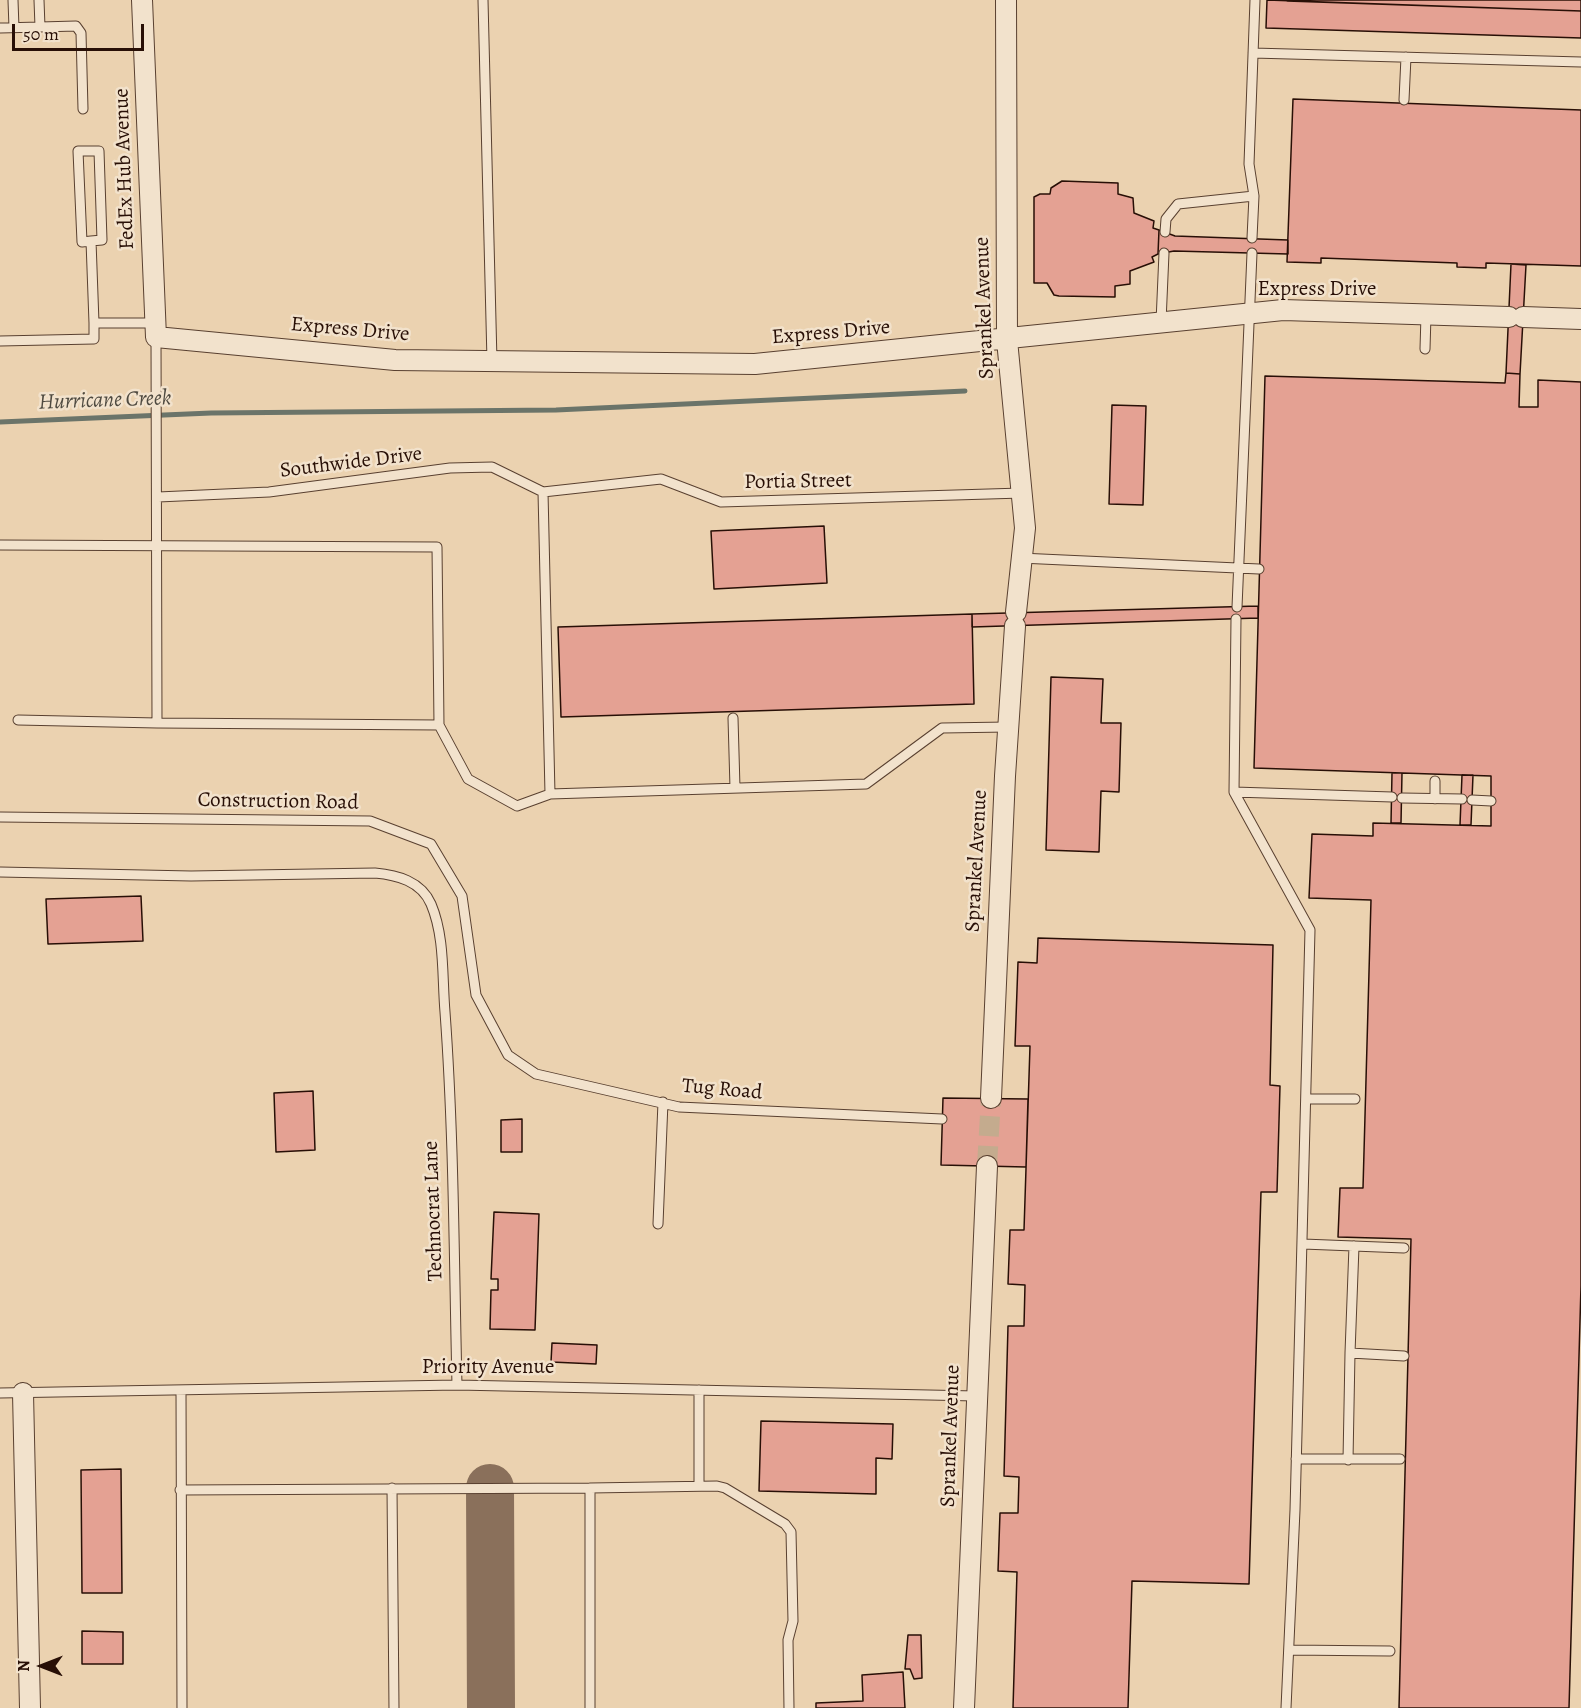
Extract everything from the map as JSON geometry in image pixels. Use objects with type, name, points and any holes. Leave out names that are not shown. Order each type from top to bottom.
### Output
[{"type":"street","name":"FedEx Hub Avenue","points":[[142,0],[156,330]]},
{"type":"street","name":"Sprankel Avenue","points":[[991,1098],[1008,727],[1020,558],[1025,528],[1007,340],[1006,0]]},
{"type":"street","name":"Express Drive","points":[[156,330],[395,360],[755,364],[1007,340],[1282,310],[1581,319]]},
{"type":"street","name":"Sprankel Avenue","points":[[964,1708],[987,1166]]},
{"type":"street","points":[[23,1393],[30,1708]]},
{"type":"lane","points":[[13,0],[14,27]]},
{"type":"lane","points":[[39,0],[40,27]]},
{"type":"lane","points":[[483,0],[492,361]]},
{"type":"lane","points":[[1252,238],[1254,196],[1250,164],[1255,0]]},
{"type":"lane","points":[[0,28],[76,26],[81,33],[83,109]]},
{"type":"lane","points":[[1253,52],[1581,62]]},
{"type":"lane","points":[[1404,100],[1406,57]]},
{"type":"lane","points":[[78,151],[99,151],[102,240],[91,241],[82,242],[78,151]]},
{"type":"lane","points":[[1165,232],[1166,219],[1178,204],[1254,196]]},
{"type":"lane","points":[[0,341],[94,339],[91,241]]},
{"type":"lane","points":[[1161,324],[1164,253]]},
{"type":"lane","points":[[1237,607],[1251,253]]},
{"type":"lane","points":[[1425,349],[1426,315]]},
{"type":"lane","points":[[94,323],[156,330],[159,497],[157,723]]},
{"type":"lane","name":"Southwide Drive","points":[[159,497],[269,492],[450,468],[492,467],[543,492]]},
{"type":"lane","name":"Portia Street","points":[[543,492],[661,478],[721,502],[1022,493]]},
{"type":"lane","points":[[543,492],[550,794]]},
{"type":"lane","points":[[0,545],[437,547],[439,725],[468,778],[517,806],[550,794],[866,784],[942,728],[1008,727]]},
{"type":"lane","points":[[1020,558],[1259,569]]},
{"type":"lane","points":[[1236,619],[1234,792],[1310,930],[1303,1244],[1286,1708]]},
{"type":"lane","points":[[732,718],[735,788]]},
{"type":"lane","points":[[18,720],[439,725]]},
{"type":"lane","points":[[1435,781],[1435,799]]},
{"type":"lane","points":[[1234,792],[1491,801]]},
{"type":"lane","name":"Construction Road","points":[[0,817],[370,821],[431,844],[462,896],[476,995],[508,1055]]},
{"type":"lane","name":"Technocrat Lane","points":[[0,872],[399,875],[418,887],[430,902],[438,926],[446,1035],[458,1385]]},
{"type":"lane","name":"Tug Road","points":[[508,1055],[536,1074],[679,1107],[704,1110],[942,1119]]},
{"type":"lane","points":[[1307,1099],[1355,1099]]},
{"type":"lane","points":[[658,1224],[663,1102]]},
{"type":"lane","points":[[1303,1244],[1404,1248]]},
{"type":"lane","points":[[1348,1460],[1354,1246]]},
{"type":"lane","points":[[1350,1353],[1404,1356]]},
{"type":"lane","name":"Priority Avenue","points":[[0,1393],[458,1385],[976,1396]]},
{"type":"lane","points":[[181,1390],[182,1708]]},
{"type":"lane","points":[[699,1390],[699,1486]]},
{"type":"lane","points":[[1296,1459],[1400,1459]]},
{"type":"lane","points":[[180,1490],[699,1486],[725,1488],[785,1524],[791,1532],[793,1621],[788,1640],[789,1708]]},
{"type":"lane","points":[[392,1488],[394,1708]]},
{"type":"lane","points":[[590,1488],[590,1708]]},
{"type":"lane","points":[[1289,1650],[1390,1651]]},
{"type":"building","points":[[1267,0],[1581,11],[1581,38],[1266,28]]},
{"type":"building","points":[[1287,0],[1581,0],[1581,11],[1287,1]]},
{"type":"building","points":[[1293,99],[1581,110],[1581,266],[1486,263],[1486,268],[1457,267],[1457,263],[1321,258],[1321,263],[1287,262]]},
{"type":"building","points":[[1062,181],[1118,183],[1118,194],[1133,198],[1134,213],[1154,221],[1153,228],[1159,230],[1158,254],[1152,257],[1154,262],[1130,271],[1130,284],[1115,286],[1115,297],[1059,296],[1054,295],[1047,283],[1034,283],[1034,197],[1040,194],[1050,194],[1051,188]]},
{"type":"building","points":[[1159,230],[1175,236],[1288,240],[1288,254],[1174,251],[1158,254]]},
{"type":"building","points":[[1511,264],[1526,265],[1520,374],[1506,373]]},
{"type":"building","points":[[1506,373],[1520,374],[1519,407],[1538,407],[1538,380],[1581,382],[1581,1286],[1569,1708],[1399,1708],[1411,1239],[1338,1237],[1340,1188],[1363,1188],[1371,900],[1309,898],[1312,834],[1373,836],[1373,823],[1491,826],[1491,776],[1254,768],[1265,376],[1505,383]]},
{"type":"building","points":[[1112,405],[1146,406],[1143,505],[1109,504]]},
{"type":"building","points":[[824,526],[827,583],[714,589],[711,531]]},
{"type":"building","points":[[1258,606],[1258,618],[972,627],[972,614]]},
{"type":"building","points":[[972,614],[974,704],[561,717],[558,627]]},
{"type":"building","points":[[1051,677],[1103,679],[1101,723],[1121,723],[1119,792],[1101,791],[1099,852],[1046,850]]},
{"type":"building","points":[[1392,773],[1402,773],[1401,823],[1391,823]]},
{"type":"building","points":[[1462,775],[1473,775],[1471,825],[1460,825]]},
{"type":"building","points":[[141,896],[143,941],[48,944],[46,899]]},
{"type":"building","points":[[1038,938],[1273,945],[1270,1085],[1280,1086],[1277,1192],[1261,1192],[1249,1584],[1132,1581],[1128,1708],[1013,1708],[1017,1572],[998,1571],[1000,1513],[1018,1513],[1019,1477],[1004,1476],[1008,1326],[1024,1326],[1025,1285],[1008,1284],[1010,1230],[1024,1230],[1030,1046],[1015,1046],[1018,962],[1037,963]]},
{"type":"building","points":[[313,1091],[315,1150],[276,1152],[274,1093]]},
{"type":"building","points":[[943,1098],[1028,1099],[1026,1167],[941,1165]]},
{"type":"building","points":[[522,1119],[522,1152],[501,1152],[501,1120]]},
{"type":"building","points":[[494,1212],[539,1214],[535,1330],[490,1329],[491,1290],[498,1290],[498,1279],[491,1279]]},
{"type":"building","points":[[552,1343],[597,1345],[596,1364],[551,1362]]},
{"type":"building","points":[[761,1421],[893,1424],[892,1459],[876,1458],[876,1494],[759,1491]]},
{"type":"building","points":[[121,1469],[122,1593],[82,1593],[81,1470]]},
{"type":"building","points":[[82,1631],[123,1632],[123,1664],[82,1664]]},
{"type":"building","points":[[908,1635],[921,1635],[922,1678],[914,1679],[910,1669],[905,1669]]},
{"type":"building","points":[[903,1672],[905,1708],[816,1708],[816,1703],[863,1701],[862,1675]]},
{"type":"waterway","name":"Hurricane Creek","points":[[0,422],[211,413],[556,410],[965,391]]},
{"type":"taxiway","points":[[490,1488],[491,1708]]},
{"type":"tunnel","points":[[987,1166],[991,1098]]}]
